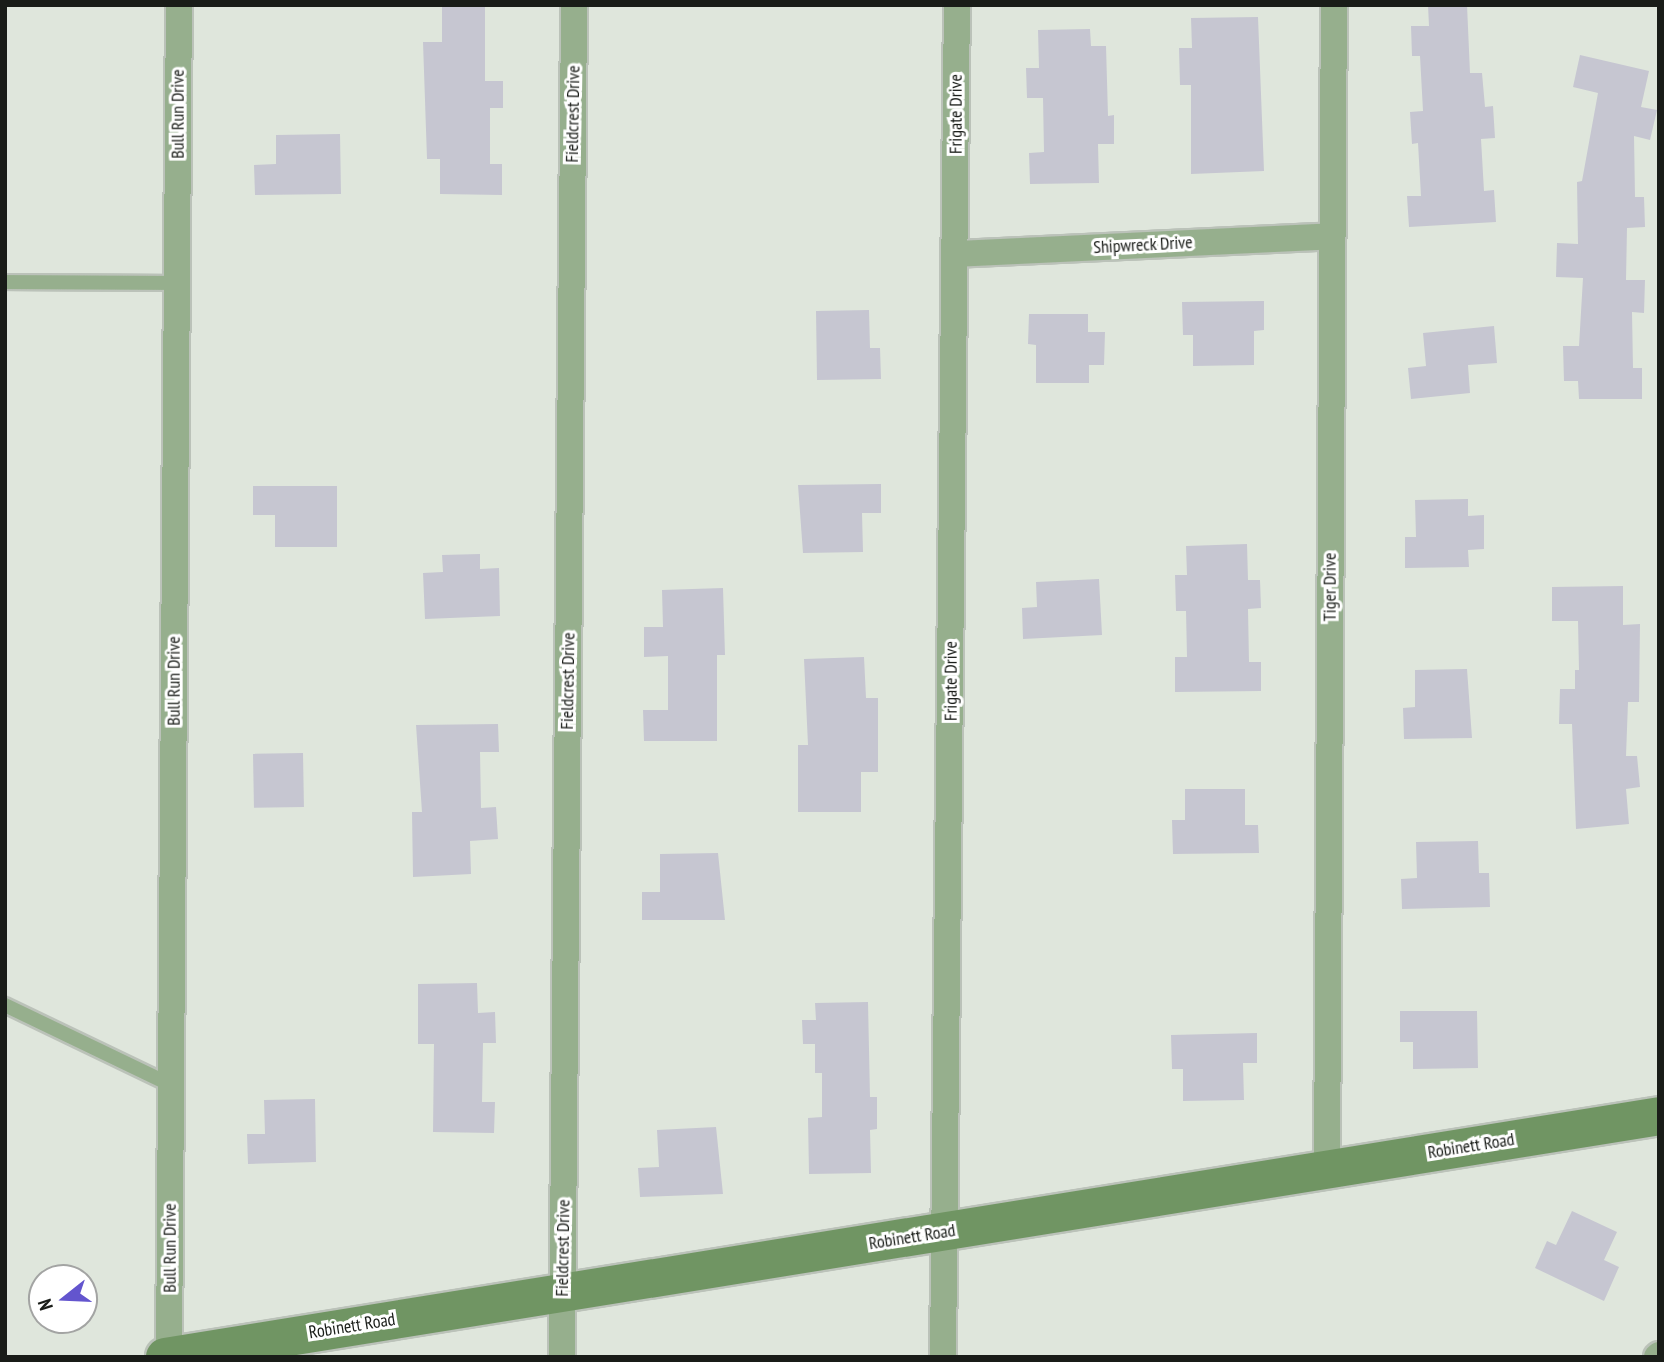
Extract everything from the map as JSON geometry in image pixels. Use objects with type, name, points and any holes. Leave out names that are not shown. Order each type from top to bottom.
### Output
[{"type":"street","name":"Bull Run Drive","points":[[168,1357],[179,5]]},
{"type":"street","name":"Fieldcrest Drive","points":[[562,1357],[574,5]]},
{"type":"street","name":"Frigate Drive","points":[[943,1357],[957,5]]},
{"type":"street","name":"Tiger Drive","points":[[1327,1168],[1334,5]]},
{"type":"street","name":"Shipwreck Drive","points":[[955,254],[1331,236]]},
{"type":"street","name":"Robinett Road","points":[[168,1357],[562,1291],[946,1232],[1659,1116]]},
{"type":"lane","points":[[5,282],[176,283]]},
{"type":"lane","points":[[5,1004],[171,1085]]},
{"type":"building","points":[[442,5],[485,5],[485,81],[503,81],[503,108],[490,108],[490,164],[502,164],[502,195],[440,194],[440,159],[427,159],[423,42],[442,42]]},
{"type":"building","points":[[1428,5],[1467,5],[1470,73],[1482,73],[1485,107],[1493,106],[1495,138],[1481,139],[1484,191],[1494,190],[1496,222],[1409,227],[1407,196],[1421,196],[1418,143],[1412,144],[1410,112],[1423,111],[1420,56],[1412,56],[1411,26],[1429,26]]},
{"type":"building","points":[[1258,17],[1264,171],[1191,174],[1191,85],[1180,85],[1179,48],[1192,48],[1191,18]]},
{"type":"building","points":[[1090,29],[1091,46],[1106,46],[1108,116],[1114,115],[1114,144],[1098,144],[1099,183],[1030,184],[1029,153],[1044,152],[1043,98],[1027,98],[1026,68],[1039,68],[1038,30]]},
{"type":"building","points":[[1580,55],[1649,71],[1641,107],[1657,110],[1650,140],[1634,136],[1635,197],[1644,197],[1645,227],[1627,228],[1626,280],[1645,280],[1644,313],[1632,312],[1633,368],[1642,368],[1642,399],[1579,399],[1578,381],[1564,381],[1563,346],[1579,346],[1583,278],[1556,277],[1557,243],[1578,244],[1577,182],[1582,181],[1598,93],[1573,87]]},
{"type":"building","points":[[340,134],[341,194],[255,195],[254,165],[276,164],[276,135]]},
{"type":"building","points":[[1264,301],[1264,330],[1254,331],[1254,365],[1193,366],[1193,335],[1183,335],[1182,302]]},
{"type":"building","points":[[869,310],[870,348],[880,348],[881,379],[817,380],[816,311]]},
{"type":"building","points":[[1029,314],[1088,314],[1088,332],[1105,332],[1104,365],[1089,365],[1089,383],[1036,383],[1036,345],[1028,344]]},
{"type":"building","points":[[1494,326],[1497,363],[1468,365],[1470,393],[1411,399],[1408,368],[1426,366],[1423,333]]},
{"type":"building","points":[[881,484],[881,513],[862,513],[863,552],[803,553],[798,485]]},
{"type":"building","points":[[253,486],[337,486],[337,547],[275,547],[275,515],[253,515]]},
{"type":"building","points":[[1468,499],[1468,516],[1484,515],[1484,549],[1468,550],[1469,567],[1405,568],[1405,537],[1416,537],[1415,500]]},
{"type":"building","points":[[1247,544],[1248,580],[1260,580],[1261,608],[1248,609],[1249,662],[1261,662],[1261,691],[1175,692],[1175,657],[1187,657],[1186,611],[1176,611],[1175,575],[1187,575],[1186,546]]},
{"type":"building","points":[[480,554],[480,569],[499,568],[500,616],[425,619],[423,573],[443,572],[442,555]]},
{"type":"building","points":[[1099,579],[1102,635],[1023,639],[1022,608],[1037,607],[1036,582]]},
{"type":"building","points":[[1623,586],[1623,625],[1640,624],[1639,702],[1628,702],[1626,756],[1637,756],[1640,787],[1626,789],[1629,824],[1576,829],[1572,724],[1559,724],[1560,689],[1575,689],[1575,670],[1579,670],[1578,621],[1552,621],[1552,587]]},
{"type":"building","points":[[723,588],[725,655],[717,655],[717,741],[644,741],[643,710],[668,710],[668,656],[644,657],[644,627],[663,627],[662,590]]},
{"type":"building","points":[[864,657],[866,698],[878,698],[878,772],[861,772],[861,812],[798,812],[798,745],[808,745],[804,659]]},
{"type":"building","points":[[1467,669],[1472,738],[1404,739],[1403,708],[1415,707],[1415,670]]},
{"type":"building","points":[[498,724],[499,752],[480,752],[481,808],[496,807],[498,839],[470,841],[471,874],[413,877],[412,812],[422,812],[416,725]]},
{"type":"building","points":[[303,753],[304,807],[254,808],[253,754]]},
{"type":"building","points":[[1185,789],[1245,789],[1245,825],[1258,825],[1259,853],[1173,854],[1172,820],[1185,820]]},
{"type":"building","points":[[1478,841],[1479,873],[1489,873],[1490,907],[1402,909],[1401,879],[1417,878],[1416,842]]},
{"type":"building","points":[[718,853],[725,920],[642,920],[642,892],[660,892],[660,854]]},
{"type":"building","points":[[477,983],[478,1013],[495,1012],[496,1043],[483,1043],[482,1102],[495,1102],[494,1133],[433,1132],[434,1044],[418,1044],[418,984]]},
{"type":"building","points":[[868,1002],[870,1097],[877,1097],[877,1129],[870,1130],[871,1173],[809,1174],[808,1118],[822,1117],[822,1073],[815,1073],[815,1044],[803,1044],[802,1020],[816,1020],[815,1003]]},
{"type":"building","points":[[1400,1011],[1477,1011],[1478,1068],[1413,1069],[1413,1042],[1400,1042]]},
{"type":"building","points":[[1257,1033],[1257,1063],[1243,1063],[1244,1100],[1183,1101],[1183,1069],[1172,1069],[1171,1035]]},
{"type":"building","points":[[315,1099],[316,1162],[248,1164],[247,1134],[265,1134],[264,1100]]},
{"type":"building","points":[[716,1127],[723,1194],[640,1197],[638,1168],[659,1167],[657,1130]]},
{"type":"building","points":[[1572,1211],[1617,1232],[1604,1260],[1619,1267],[1604,1301],[1535,1268],[1547,1241],[1556,1245]]}]
